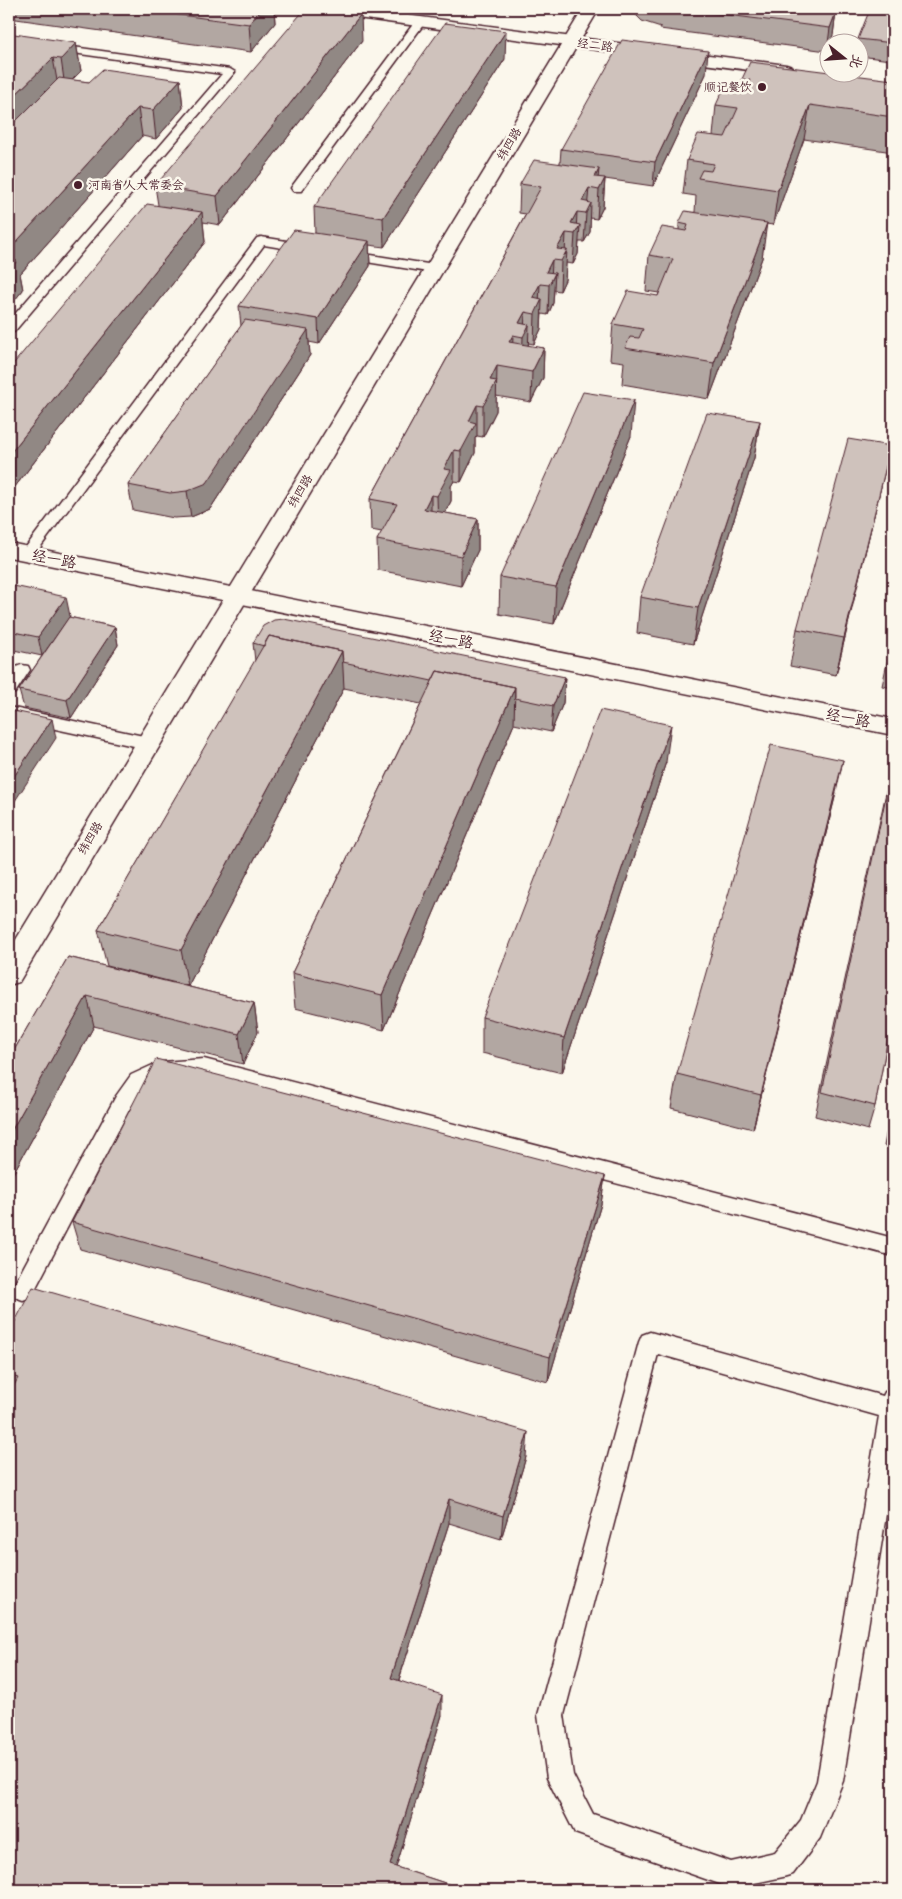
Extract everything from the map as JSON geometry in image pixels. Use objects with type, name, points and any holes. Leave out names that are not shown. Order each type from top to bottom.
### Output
[{"type":"street","name":"经二路","points":[[327,9],[404,14],[421,21],[805,72]]},
{"type":"street","name":"纬四路","points":[[9,974],[590,9]]},
{"type":"street","name":"经一路","points":[[18,552],[893,727]]},
{"type":"lane","points":[[297,188],[421,21]]},
{"type":"lane","points":[[9,41],[230,72],[9,329]]},
{"type":"lane","points":[[18,552],[261,241],[434,269]]},
{"type":"lane","points":[[9,689],[22,670]]},
{"type":"lane","points":[[9,713],[148,743]]},
{"type":"lane","points":[[23,1290],[122,1102],[138,1080],[162,1070],[204,1067],[893,1247]]},
{"type":"lane","points":[[650,1342],[893,1406],[830,1781],[811,1829],[783,1864],[731,1875],[584,1824],[560,1778],[551,1714],[650,1342]]},
{"type":"building","points":[[134,9],[262,9],[249,24]]},
{"type":"building","points":[[305,9],[361,14],[217,196],[155,186]]},
{"type":"building","points":[[680,9],[809,9],[836,12],[830,28]]},
{"type":"building","points":[[870,9],[893,9],[893,43],[870,40],[870,32],[861,32]]},
{"type":"building","points":[[445,23],[506,31],[383,218],[314,207]]},
{"type":"building","points":[[14,34],[76,43],[61,59],[53,58],[9,99],[9,39]]},
{"type":"building","points":[[622,40],[708,51],[655,162],[561,149]]},
{"type":"building","points":[[750,62],[820,71],[820,82],[870,82],[870,77],[893,80],[893,117],[810,105],[778,190],[698,178],[702,170],[711,171],[714,164],[687,160],[698,134],[725,137],[738,108],[716,105],[726,83],[747,86],[750,80],[742,79]]},
{"type":"building","points":[[103,69],[180,80],[153,110],[138,108],[9,250],[9,128],[59,78],[89,82]]},
{"type":"building","points":[[534,160],[599,169],[595,177],[605,178],[599,190],[589,188],[582,201],[591,203],[586,213],[577,212],[571,223],[580,225],[575,234],[566,233],[557,249],[567,250],[561,261],[552,260],[546,272],[555,273],[549,285],[540,284],[533,297],[542,299],[535,314],[525,312],[519,323],[529,325],[523,337],[513,335],[509,342],[544,348],[532,372],[497,366],[490,380],[497,381],[483,406],[477,405],[469,421],[476,423],[461,451],[454,450],[444,469],[451,470],[437,496],[431,495],[424,509],[478,519],[461,556],[377,540],[397,504],[370,499],[541,187],[520,184]]},
{"type":"building","points":[[147,204],[202,212],[9,455],[9,369]]},
{"type":"building","points":[[685,211],[767,223],[714,363],[625,348],[630,337],[639,338],[643,329],[613,324],[628,291],[658,296],[673,259],[649,255],[662,227],[686,231],[688,225],[679,223]]},
{"type":"building","points":[[294,230],[369,241],[318,319],[239,306]]},
{"type":"building","points":[[9,259],[17,261],[9,270]]},
{"type":"building","points":[[245,320],[308,330],[207,483],[187,491],[170,493],[128,485]]},
{"type":"building","points":[[583,392],[634,400],[556,587],[500,577]]},
{"type":"building","points":[[707,413],[760,421],[698,608],[640,597]]},
{"type":"building","points":[[848,439],[891,446],[844,638],[797,629]]},
{"type":"building","points":[[9,585],[66,597],[38,637],[9,631]]},
{"type":"building","points":[[69,617],[115,627],[67,700],[19,690]]},
{"type":"building","points":[[284,619],[565,677],[553,706],[515,698],[515,687],[437,671],[432,681],[343,662],[342,651],[269,636],[264,646],[253,643],[263,626],[274,620]]},
{"type":"building","points":[[269,636],[342,651],[181,950],[98,930]]},
{"type":"building","points":[[437,671],[515,687],[382,995],[292,973]]},
{"type":"building","points":[[9,710],[52,719],[9,784]]},
{"type":"building","points":[[600,710],[671,725],[564,1038],[482,1017]]},
{"type":"building","points":[[771,745],[843,760],[761,1095],[677,1074]]},
{"type":"building","points":[[893,764],[893,1012],[875,1106],[822,1092]]},
{"type":"building","points":[[68,957],[254,1003],[239,1034],[87,996],[9,1135],[9,1059]]},
{"type":"building","points":[[156,1059],[605,1176],[550,1357],[72,1222]]},
{"type":"building","points":[[33,1287],[528,1432],[503,1516],[449,1499],[391,1678],[442,1695],[390,1865],[457,1887],[456,1890],[9,1890],[9,1395],[18,1378],[9,1375],[9,1333]]},
{"type":"place","name":"顺记餐饮","points":[[762,87]]},
{"type":"place","name":"河南省人大常委会","points":[[78,185]]}]
